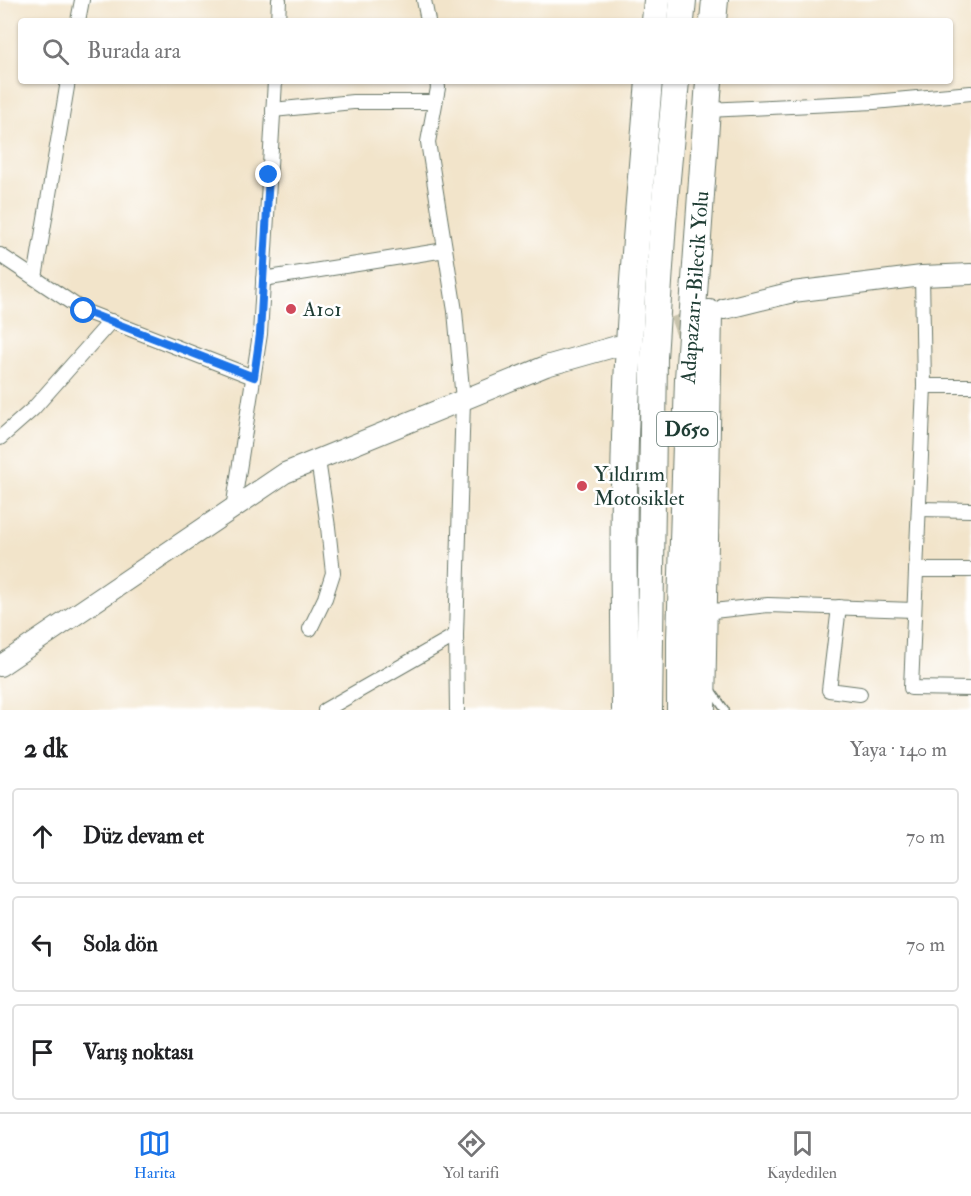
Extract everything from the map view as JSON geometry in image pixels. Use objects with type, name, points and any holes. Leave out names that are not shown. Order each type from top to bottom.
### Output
[{"type":"highway","points":[[655,18],[657,0]]},
{"type":"highway","points":[[681,18],[683,0]]},
{"type":"highway","points":[[713,18],[715,0]]},
{"type":"highway","points":[[625,710],[623,542],[626,410],[632,292],[649,84]]},
{"type":"highway","name":"Adapazarı-Bilecik Yolu","points":[[649,710],[654,358],[662,234],[676,84]]},
{"type":"highway","name":"Adapazarı-Bilecik Yolu","points":[[680,710],[688,379],[709,84]]},
{"type":"highway","points":[[702,710],[712,218],[704,148]]},
{"type":"street","points":[[79,18],[82,0]]},
{"type":"street","points":[[278,18],[279,0]]},
{"type":"street","points":[[424,0],[427,18]]},
{"type":"street","points":[[35,278],[67,84]]},
{"type":"street","points":[[233,509],[260,334],[274,84]]},
{"type":"street","points":[[437,84],[428,142],[455,311],[463,400],[456,635],[457,710]]},
{"type":"street","points":[[707,110],[874,102],[971,93]]},
{"type":"street","points":[[273,110],[353,102],[435,102]]},
{"type":"street","points":[[263,279],[445,250]]},
{"type":"street","points":[[0,255],[84,311],[254,377]]},
{"type":"street","points":[[724,309],[793,291],[922,276],[971,274]]},
{"type":"street","points":[[922,276],[924,386],[911,688],[971,689]]},
{"type":"street","points":[[0,438],[33,409],[111,321]]},
{"type":"street","points":[[0,666],[285,473],[546,366],[617,346]]},
{"type":"street","points":[[924,386],[971,386]]},
{"type":"street","points":[[310,629],[325,598],[333,573],[318,460]]},
{"type":"street","points":[[919,510],[971,510]]},
{"type":"street","points":[[916,570],[971,570]]},
{"type":"street","points":[[704,612],[768,605],[914,610]]},
{"type":"street","points":[[839,607],[830,690],[860,694]]},
{"type":"street","points":[[325,710],[456,635]]},
{"type":"lane","points":[[703,679],[725,710]]},
{"type":"tunnel","points":[[645,337],[705,316]]},
{"type":"place","name":"A101","points":[[291,309]]},
{"type":"place","name":"Yıldırım Motosiklet","points":[[582,486]]},
{"type":"route","points":[[84,311],[254,377],[260,334],[269,175]]}]
